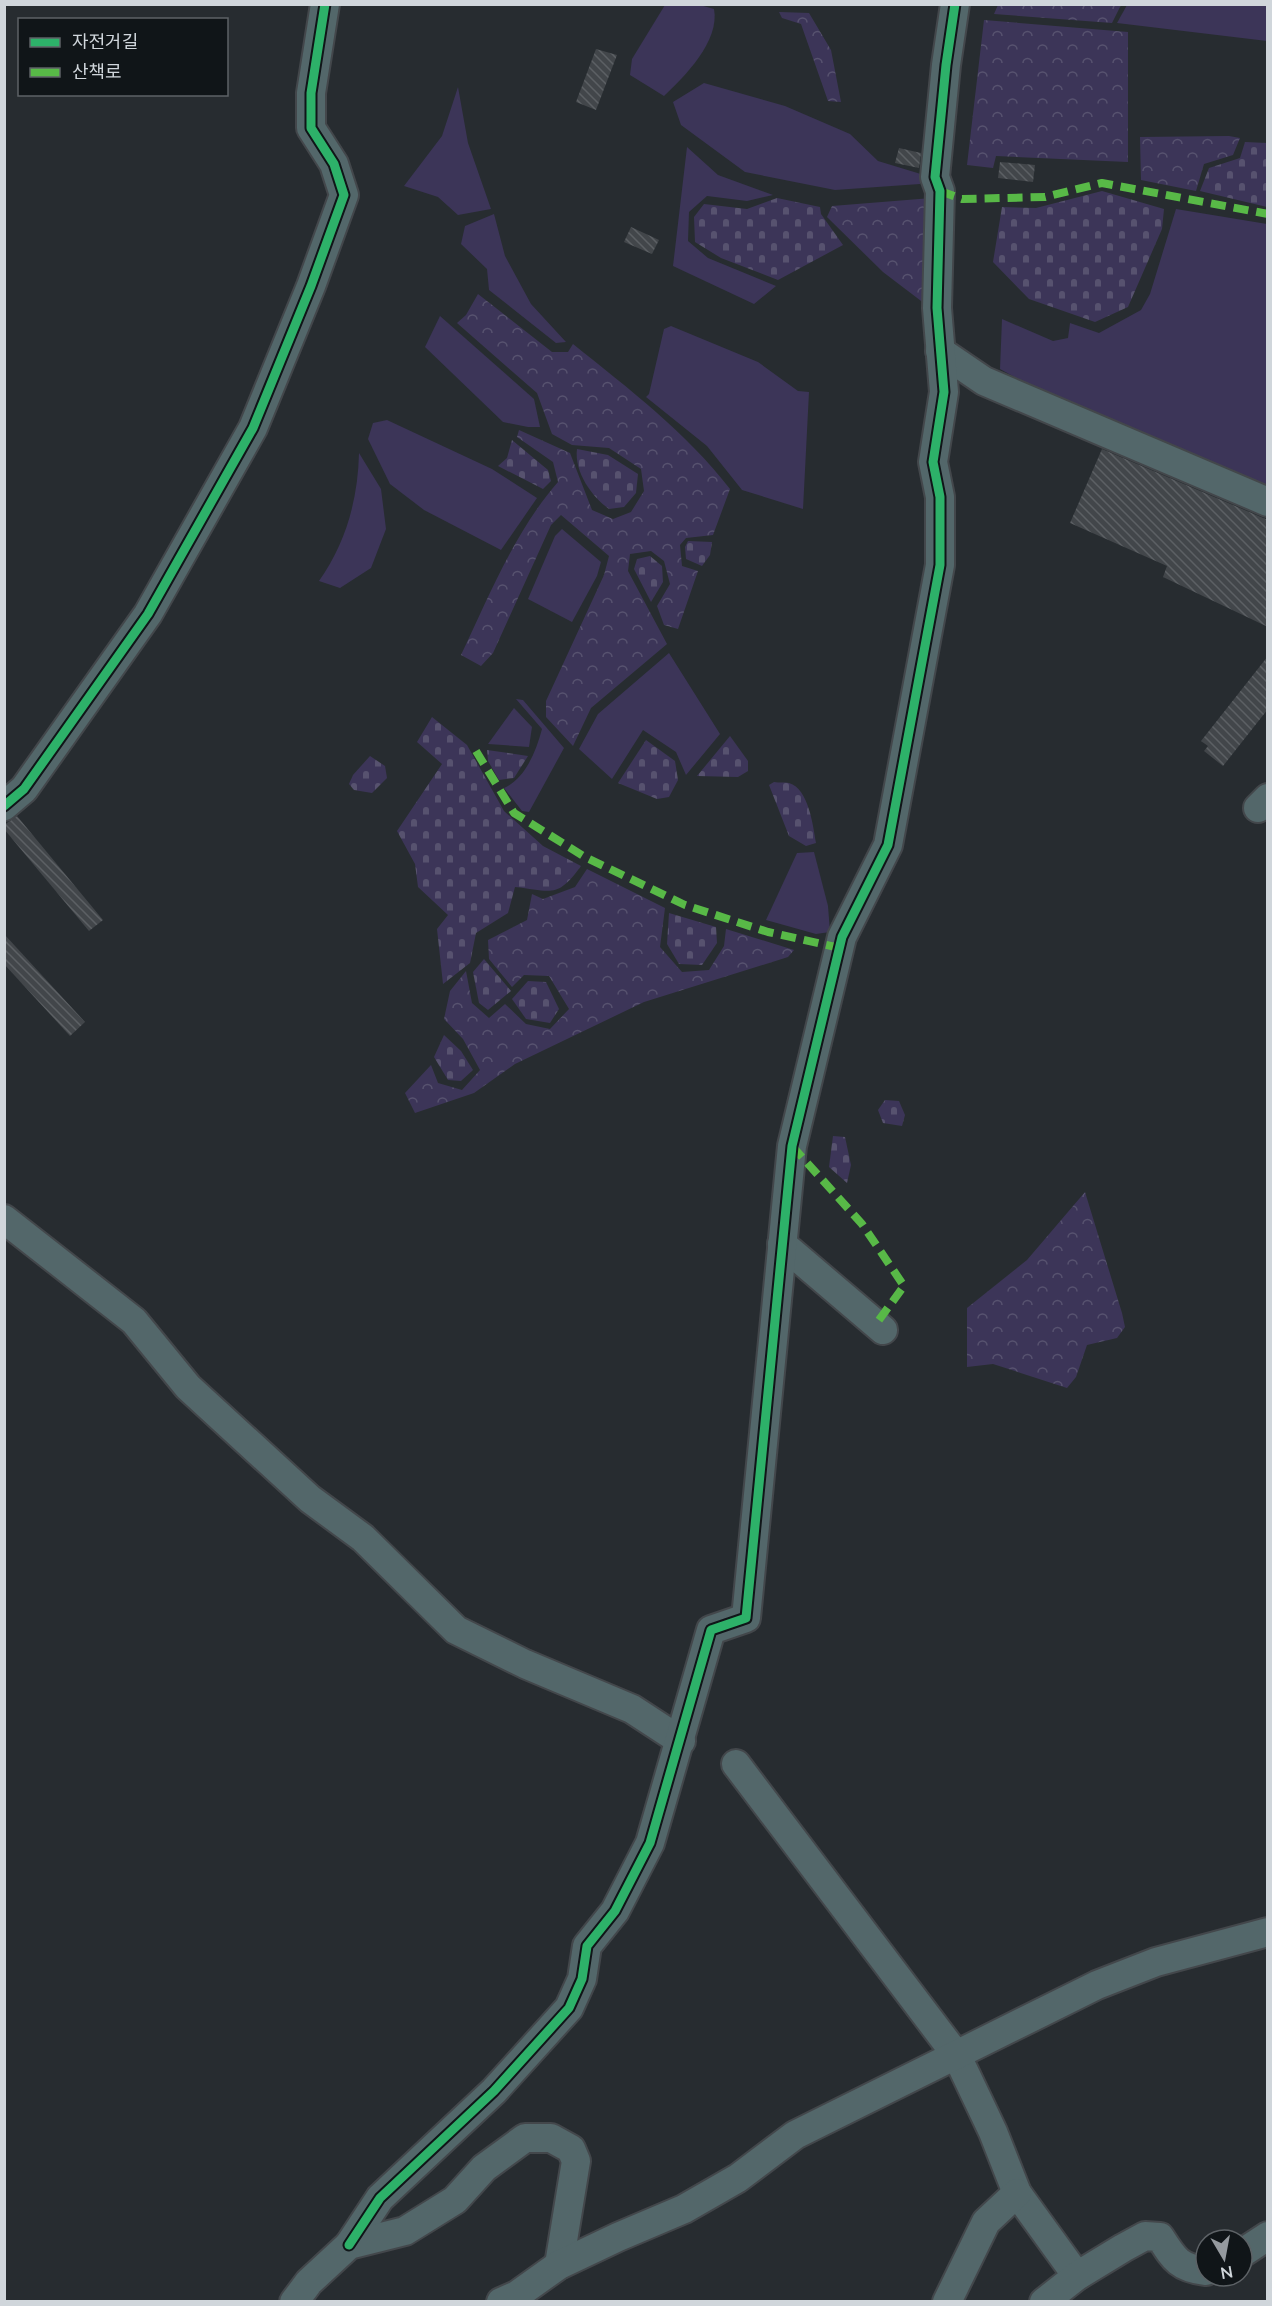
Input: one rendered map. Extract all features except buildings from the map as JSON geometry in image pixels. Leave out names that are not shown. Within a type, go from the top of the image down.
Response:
[{"type":"street","points":[[4,806],[24,789],[147,614],[253,428],[311,285],[344,195],[334,164],[311,128],[310,93],[325,4]]},
{"type":"street","points":[[294,2301],[309,2282],[349,2245],[380,2198],[494,2091],[568,2008],[582,1979],[587,1946],[615,1911],[650,1843],[711,1630],[746,1618],[792,1146],[842,937],[888,845],[940,565],[940,498],[933,462],[944,392],[937,308],[940,191],[935,177],[946,65],[955,4]]},
{"type":"street","points":[[940,351],[984,381],[1268,502]]},
{"type":"street","points":[[4,1220],[134,1321],[188,1387],[310,1499],[363,1538],[456,1630],[525,1664],[632,1709],[681,1741]]},
{"type":"street","points":[[782,1244],[883,1330]]},
{"type":"street","points":[[736,1764],[957,2056],[993,2132],[1017,2193],[1077,2276]]},
{"type":"street","points":[[511,2299],[559,2265],[618,2236],[684,2209],[738,2178],[795,2136],[1097,1985],[1156,1962],[1268,1932]]},
{"type":"street","points":[[349,2245],[405,2231],[455,2200],[484,2168],[525,2138],[551,2138],[571,2149],[576,2161],[559,2265]]},
{"type":"street","points":[[946,2301],[986,2222],[1017,2193]]},
{"type":"street","points":[[1044,2301],[1077,2276],[1144,2236],[1160,2237],[1173,2257],[1187,2269],[1194,2270]]},
{"type":"street","points":[[1254,2245],[1268,2236]]},
{"type":"green space","points":[[998,4],[1121,5],[1112,23],[994,14]]},
{"type":"green space","points":[[665,5],[700,5],[714,9],[714,21],[712,33],[699,57],[664,96],[630,75],[632,59]]},
{"type":"green space","points":[[1127,5],[1267,5],[1267,41],[1117,23]]},
{"type":"green space","points":[[779,12],[809,13],[831,50],[841,102],[828,101],[801,24],[782,18]]},
{"type":"green space","points":[[984,20],[1128,32],[1128,162],[996,156],[993,168],[967,165]]},
{"type":"green space","points":[[704,83],[785,106],[850,134],[878,161],[924,175],[920,184],[835,190],[745,172],[681,125],[673,102]]},
{"type":"green space","points":[[458,87],[468,143],[491,209],[458,215],[438,197],[404,186],[442,136]]},
{"type":"green space","points":[[1229,136],[1240,138],[1233,155],[1204,164],[1196,191],[1141,180],[1140,137]]},
{"type":"green space","points":[[1245,142],[1267,143],[1267,207],[1200,191],[1209,168],[1240,158]]},
{"type":"green space","points":[[687,147],[718,175],[773,195],[747,201],[707,196],[689,212],[688,241],[708,258],[776,286],[754,304],[673,266]]},
{"type":"green space","points":[[1102,191],[1164,209],[1162,229],[1128,307],[1095,322],[1029,299],[993,262],[1002,207],[1036,208]]},
{"type":"green space","points":[[777,198],[820,207],[821,214],[843,245],[778,280],[721,258],[695,242],[694,217],[704,204],[747,209]]},
{"type":"green space","points":[[932,198],[929,307],[883,272],[827,217],[832,206]]},
{"type":"green space","points":[[1176,209],[1267,224],[1267,488],[1051,397],[1000,369],[1002,319],[1053,341],[1068,338],[1070,323],[1099,333],[1141,310],[1150,294]]},
{"type":"green space","points":[[494,214],[505,256],[531,304],[566,342],[556,343],[489,290],[487,269],[461,244],[465,226]]},
{"type":"green space","points":[[478,294],[552,352],[568,352],[573,344],[676,430],[730,489],[713,535],[686,538],[680,545],[682,566],[698,571],[678,629],[664,625],[657,606],[670,584],[664,561],[651,551],[630,554],[628,571],[667,644],[591,708],[573,746],[546,717],[546,701],[604,575],[609,556],[561,515],[551,525],[493,653],[481,666],[461,655],[516,543],[558,482],[553,462],[517,437],[519,430],[570,453],[592,510],[613,519],[631,512],[644,491],[641,469],[609,448],[572,445],[552,434],[537,393],[457,323],[466,315]]},
{"type":"green space","points":[[440,316],[534,399],[540,427],[503,422],[425,347]]},
{"type":"green space","points":[[671,326],[758,362],[798,391],[809,392],[803,509],[742,490],[707,446],[646,397],[649,394],[664,329]]},
{"type":"green space","points":[[387,420],[492,469],[537,498],[501,550],[424,510],[390,484],[368,439],[373,423]]},
{"type":"green space","points":[[512,440],[548,470],[551,481],[543,489],[498,466],[507,458]]},
{"type":"green space","points":[[577,449],[608,455],[638,474],[636,493],[624,507],[609,509],[596,498],[581,475]]},
{"type":"green space","points":[[359,453],[381,489],[386,529],[371,568],[340,588],[319,581],[336,551],[349,520],[356,487]]},
{"type":"green space","points":[[562,529],[601,562],[597,576],[572,622],[528,599],[555,536]]},
{"type":"green space","points":[[688,541],[712,542],[710,555],[702,566],[686,559],[685,547]]},
{"type":"green space","points":[[650,556],[662,566],[663,582],[651,602],[634,569],[637,559]]},
{"type":"green space","points":[[669,653],[720,734],[686,775],[676,752],[643,730],[612,779],[579,749],[598,714]]},
{"type":"green space","points":[[516,699],[523,700],[564,748],[529,812],[522,811],[504,788],[524,771],[537,746],[542,729]]},
{"type":"green space","points":[[514,708],[532,727],[529,747],[488,744]]},
{"type":"green space","points":[[432,717],[467,745],[504,811],[543,846],[581,866],[566,884],[553,890],[515,887],[508,913],[476,933],[470,963],[443,984],[437,929],[448,915],[418,887],[415,864],[397,831],[442,764],[417,742]]},
{"type":"green space","points":[[730,736],[748,761],[748,771],[738,777],[697,776]]},
{"type":"green space","points":[[646,740],[675,761],[678,780],[669,797],[657,799],[618,783]]},
{"type":"green space","points":[[487,750],[528,756],[514,778],[499,780],[488,761]]},
{"type":"green space","points":[[370,756],[385,766],[387,778],[372,793],[354,790],[349,784],[353,775]]},
{"type":"green space","points":[[774,782],[789,783],[796,787],[806,800],[816,843],[806,846],[789,836],[769,785]]},
{"type":"green space","points":[[814,852],[828,906],[830,932],[816,934],[766,920],[797,853]]},
{"type":"green space","points":[[587,869],[665,908],[660,947],[682,972],[709,970],[724,946],[726,929],[794,950],[788,957],[644,1002],[515,1064],[474,1093],[415,1113],[405,1093],[431,1065],[438,1083],[462,1090],[480,1070],[463,1039],[444,1019],[450,991],[466,971],[472,1003],[489,1018],[505,1004],[526,1024],[550,1029],[569,1009],[549,976],[524,975],[512,987],[489,959],[488,940],[527,920],[532,894],[543,899],[575,887]]},
{"type":"green space","points":[[669,913],[716,927],[717,943],[702,965],[679,964],[667,944]]},
{"type":"green space","points":[[484,959],[511,991],[488,1010],[479,1003],[473,972]]},
{"type":"green space","points":[[528,981],[546,982],[559,1009],[550,1023],[526,1019],[512,999]]},
{"type":"green space","points":[[444,1035],[461,1051],[473,1070],[461,1081],[448,1080],[434,1057]]},
{"type":"green space","points":[[885,1100],[899,1101],[905,1115],[902,1126],[883,1123],[878,1110]]},
{"type":"green space","points":[[833,1136],[845,1137],[851,1165],[847,1183],[829,1167]]},
{"type":"green space","points":[[1085,1192],[1125,1327],[1117,1338],[1087,1345],[1076,1377],[1067,1388],[993,1364],[967,1367],[967,1308],[1027,1260]]},
{"type":"marked path","points":[[940,191],[962,199],[1045,197],[1102,183],[1268,214]]},
{"type":"marked path","points":[[476,751],[514,813],[585,857],[685,905],[768,932],[840,948]]},
{"type":"marked path","points":[[792,1146],[862,1224],[904,1286],[876,1324]]},
{"type":"cycle path","points":[[4,806],[24,789],[148,614],[253,428],[311,286],[344,195],[334,164],[311,128],[311,93],[325,4]]},
{"type":"cycle path","points":[[349,2245],[380,2198],[494,2091],[569,2008],[582,1979],[587,1946],[615,1911],[650,1843],[711,1630],[746,1618],[792,1146],[842,937],[888,845],[940,565],[940,497],[933,462],[944,392],[937,308],[940,191],[935,177],[946,65],[955,4]]}]
